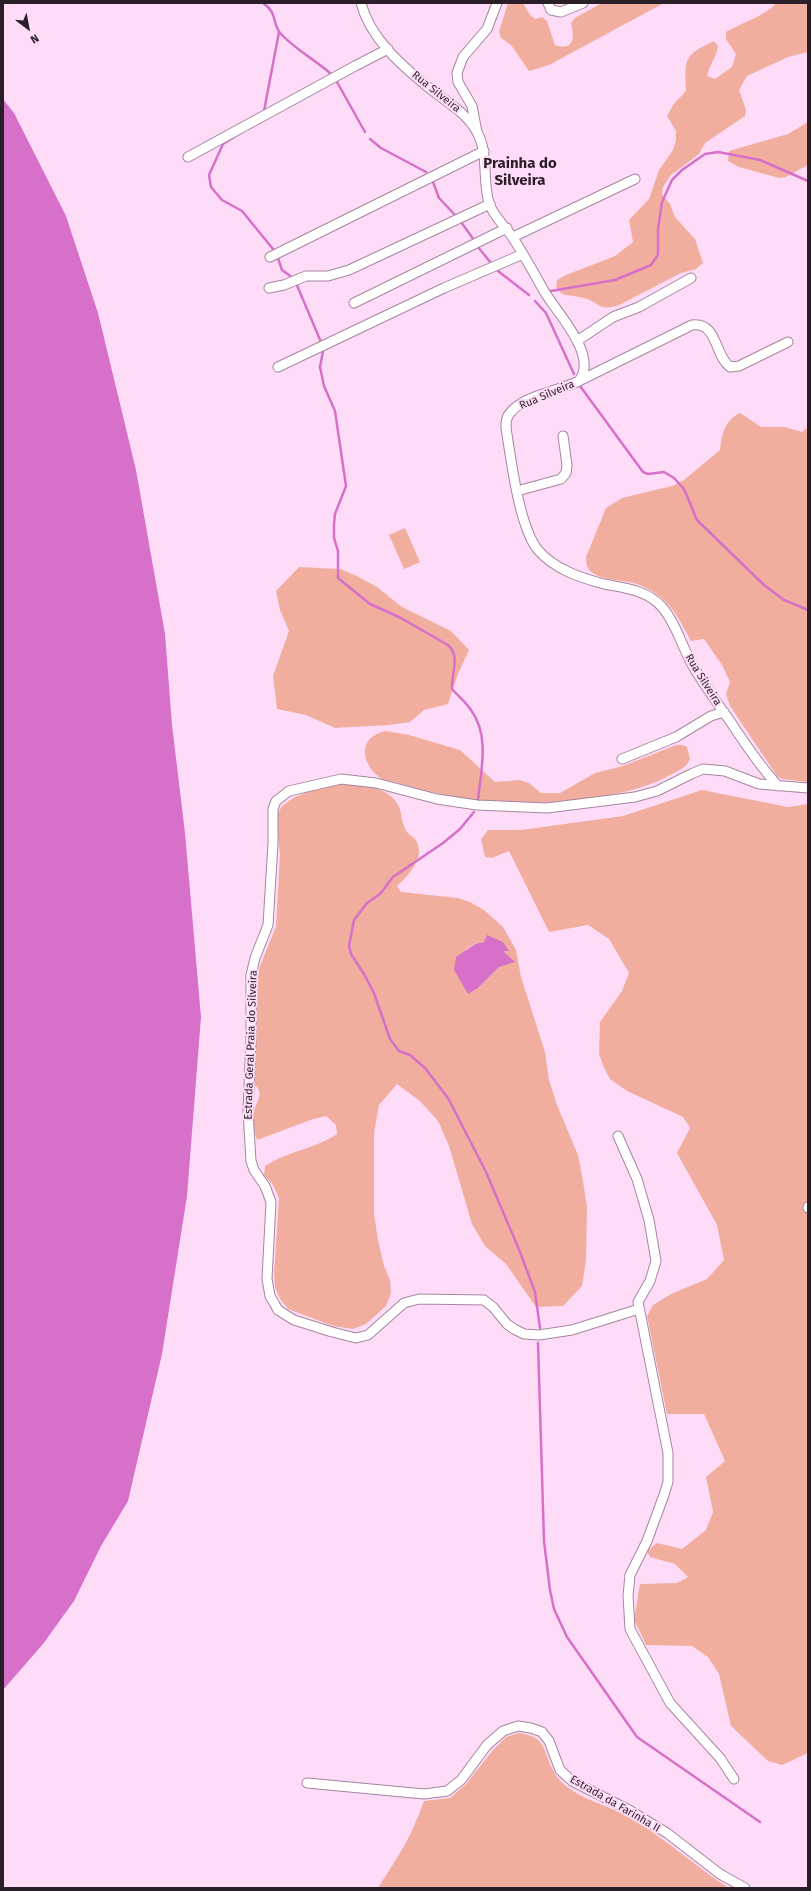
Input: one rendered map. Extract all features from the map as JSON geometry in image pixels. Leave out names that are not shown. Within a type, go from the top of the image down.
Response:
[{"type":"street","name":"Rua Silveira","points":[[361,3],[368,23],[388,50],[428,87],[462,114],[476,132],[484,151],[485,184],[490,204],[513,237],[546,294],[577,341],[585,363],[583,376],[579,381],[526,401],[515,408],[507,418],[506,428],[517,491],[527,529],[538,550],[547,558],[567,571],[597,582],[634,590],[645,594],[661,605],[672,623],[692,665],[759,765],[778,786]]},
{"type":"street","points":[[476,132],[472,106],[458,82],[457,73],[463,57],[491,23],[497,3]]},
{"type":"street","points":[[548,3],[551,10],[558,12],[583,3]]},
{"type":"street","points":[[188,156],[349,69],[388,50]]},
{"type":"street","points":[[270,257],[484,151]]},
{"type":"street","points":[[513,237],[635,179]]},
{"type":"street","points":[[269,288],[284,286],[306,276],[328,276],[349,270],[490,204]]},
{"type":"street","points":[[354,303],[507,228]]},
{"type":"street","points":[[278,367],[444,288],[523,254]]},
{"type":"street","points":[[577,341],[613,317],[639,307],[691,278]]},
{"type":"street","points":[[579,381],[692,325],[699,324],[706,327],[714,338],[724,362],[730,367],[739,366],[788,342]]},
{"type":"street","points":[[517,491],[561,479],[566,473],[567,465],[563,436]]},
{"type":"street","points":[[622,759],[676,737],[711,716],[724,712]]},
{"type":"street","name":"Estrada Geral Praia do Silveira","points":[[639,1309],[572,1330],[539,1335],[524,1334],[514,1329],[507,1324],[493,1307],[484,1300],[419,1299],[404,1303],[368,1336],[356,1338],[294,1320],[282,1313],[275,1304],[270,1296],[267,1279],[272,1208],[269,1193],[254,1170],[251,1161],[248,1111],[251,1039],[251,975],[255,958],[268,925],[272,869],[273,809],[276,801],[289,791],[341,779],[376,783],[437,799],[477,805],[547,808],[635,797],[657,791],[685,776],[703,770],[725,771],[759,784],[808,788]]},
{"type":"street","points":[[618,1136],[637,1179],[649,1220],[656,1261],[650,1281],[638,1302],[668,1453],[669,1472],[664,1495],[647,1541],[630,1576],[628,1596],[630,1629],[670,1704],[720,1758],[734,1779]]},
{"type":"street","name":"Estrada da Farinha II","points":[[307,1783],[424,1794],[447,1791],[461,1780],[487,1745],[503,1731],[518,1726],[531,1728],[542,1732],[549,1741],[560,1770],[572,1781],[629,1810],[667,1833],[720,1874],[745,1888]]},
{"type":"shaded area","points":[[508,3],[523,3],[530,15],[535,19],[542,17],[547,21],[555,45],[566,46],[572,42],[573,34],[571,23],[575,18],[602,3],[664,3],[549,65],[529,71],[511,45],[501,38],[499,32]]},
{"type":"shaded area","points":[[777,3],[808,3],[808,52],[788,57],[747,76],[739,90],[746,110],[745,116],[705,143],[699,154],[671,175],[663,187],[662,194],[670,204],[675,217],[695,239],[703,263],[696,269],[681,273],[619,305],[612,307],[604,307],[584,298],[562,294],[556,287],[557,280],[615,256],[633,242],[629,220],[649,199],[659,170],[673,150],[676,140],[676,131],[667,116],[673,105],[686,91],[686,65],[688,59],[696,50],[714,41],[718,46],[707,76],[715,79],[732,67],[736,54],[726,39],[726,32],[759,16]]},
{"type":"shaded area","points":[[3,99],[14,113],[66,216],[98,313],[136,470],[165,634],[172,725],[185,833],[201,1017],[187,1196],[162,1354],[128,1501],[101,1546],[74,1601],[43,1644],[3,1690]]},
{"type":"shaded area","points":[[808,122],[808,165],[786,177],[779,178],[739,167],[728,161],[729,151],[788,134]]},
{"type":"shaded area","points":[[740,413],[761,427],[785,427],[802,432],[808,427],[808,782],[782,779],[777,776],[730,706],[726,694],[730,682],[722,665],[704,639],[691,641],[674,611],[654,592],[637,584],[603,578],[590,571],[587,565],[586,557],[606,508],[622,498],[672,486],[684,480],[720,450],[723,433],[727,424]]},
{"type":"shaded area","points":[[405,528],[420,562],[404,569],[389,535]]},
{"type":"shaded area","points":[[299,567],[340,569],[357,576],[377,587],[402,607],[451,631],[469,650],[458,674],[448,704],[424,710],[410,722],[389,725],[335,728],[306,715],[277,709],[273,676],[289,631],[280,610],[276,591]]},
{"type":"shaded area","points":[[386,731],[409,735],[460,750],[495,782],[520,780],[529,783],[541,793],[560,793],[595,773],[623,766],[676,745],[687,747],[690,759],[685,766],[678,771],[652,783],[629,791],[603,796],[576,800],[521,803],[474,800],[428,791],[382,779],[370,766],[366,759],[365,752],[366,745],[370,739],[376,734]]},
{"type":"shaded area","points":[[346,783],[375,788],[388,794],[398,805],[406,830],[415,839],[419,852],[415,865],[397,886],[401,892],[458,898],[470,902],[484,910],[503,927],[516,950],[521,977],[545,1052],[549,1080],[557,1105],[578,1155],[587,1207],[586,1260],[582,1286],[563,1306],[536,1307],[506,1264],[485,1246],[472,1224],[449,1146],[438,1121],[420,1101],[397,1084],[379,1105],[374,1133],[374,1214],[384,1266],[390,1280],[391,1293],[386,1306],[366,1324],[353,1329],[333,1326],[288,1309],[280,1299],[275,1287],[274,1274],[279,1198],[273,1185],[264,1175],[265,1166],[283,1157],[329,1139],[337,1134],[336,1125],[326,1116],[313,1119],[257,1140],[253,1119],[260,1094],[257,1087],[253,1084],[257,974],[276,926],[280,855],[276,817],[282,806],[295,797],[316,789]],"holes":[[[484,942],[508,951],[502,950],[499,967],[478,988],[465,950],[474,944]]]},
{"type":"shaded area","points":[[702,790],[788,807],[808,804],[808,1751],[806,1754],[782,1765],[768,1761],[731,1726],[719,1674],[708,1657],[692,1646],[646,1645],[634,1619],[640,1584],[677,1583],[688,1577],[675,1564],[650,1557],[647,1551],[657,1543],[682,1549],[706,1530],[713,1512],[706,1477],[725,1461],[704,1414],[667,1414],[647,1316],[653,1305],[671,1294],[707,1279],[724,1260],[717,1225],[677,1153],[690,1128],[683,1117],[627,1091],[610,1079],[604,1068],[599,1054],[600,1022],[622,991],[629,973],[609,939],[588,925],[549,932],[509,851],[492,858],[485,857],[481,839],[488,830],[521,830],[623,816]]},
{"type":"shaded area","points":[[487,935],[503,942],[509,951],[503,951],[515,962],[499,967],[478,988],[468,994],[454,970],[456,957],[475,944],[484,942]]},
{"type":"shaded area","points":[[519,1733],[535,1738],[540,1742],[555,1774],[566,1786],[587,1799],[619,1812],[640,1824],[729,1888],[378,1888],[407,1841],[424,1801],[450,1798],[466,1784],[493,1750],[506,1737]]},
{"type":"waterway","points":[[263,3],[271,11],[276,26],[281,34],[330,73]]},
{"type":"waterway","points":[[264,111],[279,32]]},
{"type":"waterway","points":[[337,82],[365,132]]},
{"type":"waterway","points":[[242,132],[223,144],[209,175],[211,187],[222,200],[242,211],[273,249]]},
{"type":"waterway","points":[[370,139],[381,148],[426,172]]},
{"type":"waterway","points":[[551,291],[615,280],[651,265],[658,255],[658,229],[662,202],[672,180],[682,170],[705,154],[718,152],[760,160],[808,181]]},
{"type":"waterway","points":[[433,182],[439,198],[456,216]]},
{"type":"waterway","points":[[461,222],[474,240]]},
{"type":"waterway","points":[[478,247],[491,263]]},
{"type":"waterway","points":[[278,258],[282,270],[293,278]]},
{"type":"waterway","points":[[498,271],[529,295]]},
{"type":"waterway","points":[[296,283],[321,342]]},
{"type":"waterway","points":[[535,301],[546,313],[574,374]]},
{"type":"waterway","points":[[323,351],[320,367],[324,386],[335,411],[346,486],[335,514],[334,524],[334,538],[338,551],[338,578],[370,604],[399,617],[448,645],[452,650],[455,660],[452,689],[467,704],[477,720],[481,731],[483,754],[478,800]]},
{"type":"waterway","points":[[580,386],[643,472],[648,474],[664,472],[674,478],[684,489],[697,520],[764,585],[784,600],[808,610]]},
{"type":"waterway","points":[[474,812],[460,829],[443,843],[393,877],[380,894],[367,903],[354,920],[349,946],[351,954],[374,993],[390,1039],[399,1051],[410,1055],[425,1068],[448,1098],[486,1172],[520,1252],[535,1292],[540,1328]]},
{"type":"waterway","points":[[538,1343],[544,1541],[554,1609],[567,1637],[637,1737],[760,1822]]},
{"type":"district","name":"Prainha do Silveira","points":[[520,172]]}]
